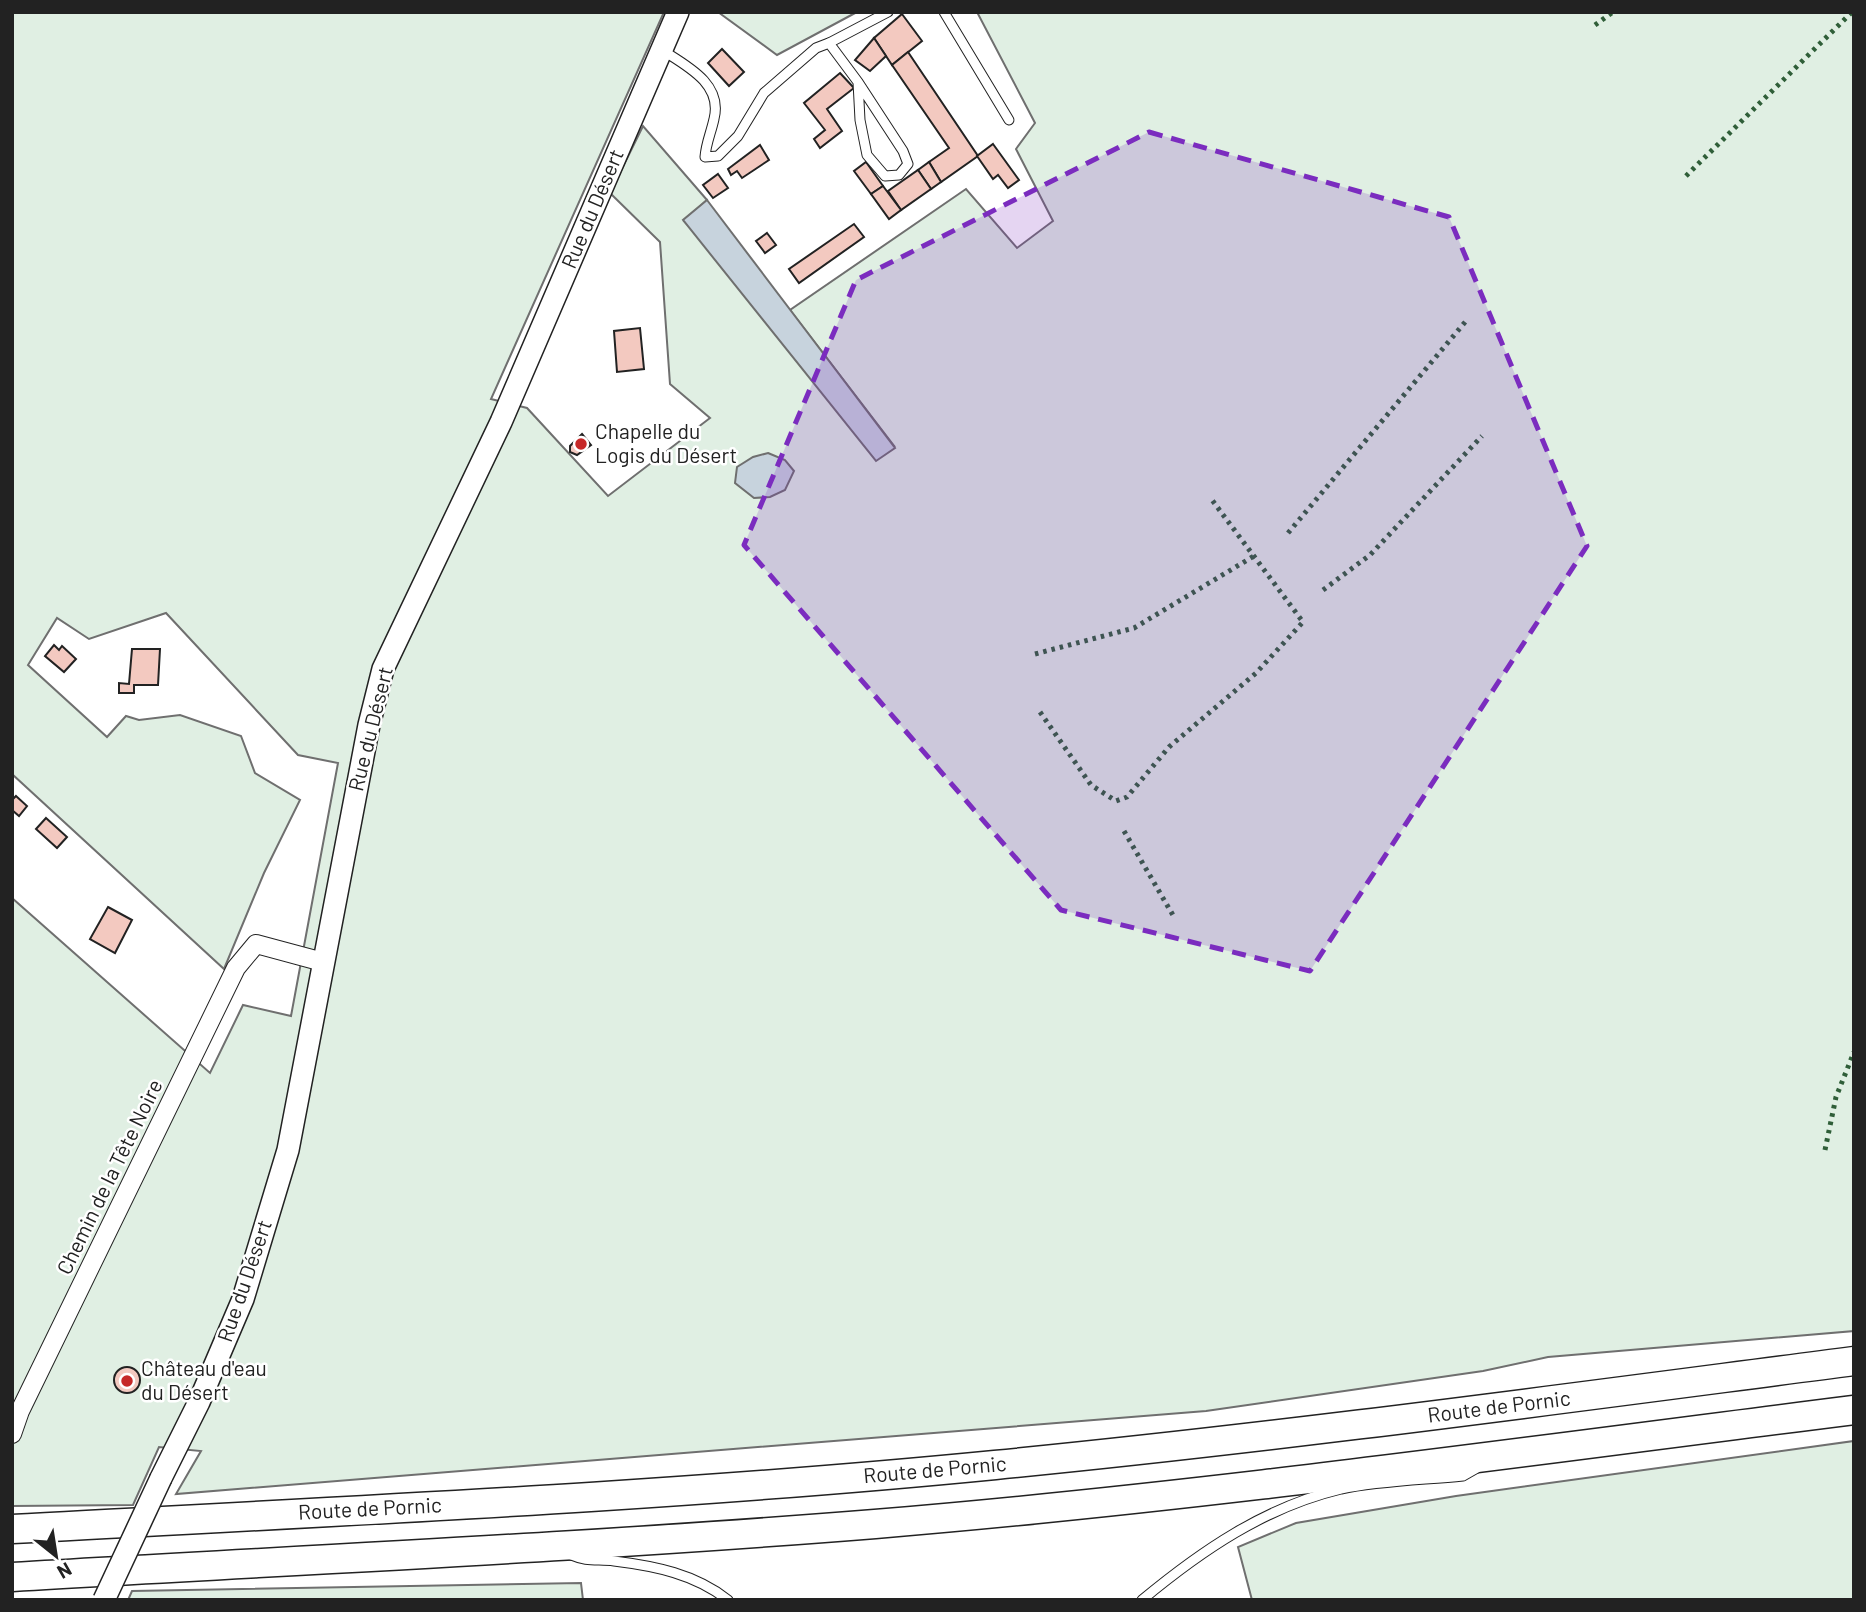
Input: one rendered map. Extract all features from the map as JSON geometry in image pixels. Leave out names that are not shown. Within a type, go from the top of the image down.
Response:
[{"type":"highway","name":"Route de Pornic","points":[[12,1529],[582,1497],[993,1465],[1328,1428],[1854,1361]]},
{"type":"highway","points":[[12,1577],[724,1536],[1020,1511],[1854,1410]]},
{"type":"street","name":"Rue du Désert","points":[[104,1600],[199,1402],[243,1299],[288,1150],[369,725],[383,669],[501,422],[678,12]]},
{"type":"street","name":"Chemin de la Tête Noire","points":[[12,1434],[20,1411],[236,968],[256,944],[323,962]]},
{"type":"lane","points":[[662,50],[693,70],[705,81],[715,97],[715,117],[705,157],[718,156],[738,136],[764,93],[816,48],[888,12]]},
{"type":"lane","points":[[944,12],[1009,120]]},
{"type":"lane","points":[[829,43],[858,82],[903,151],[908,163],[899,175],[885,176],[867,155],[860,120],[858,82]]},
{"type":"lane","points":[[1142,1600],[1194,1557],[1234,1531],[1290,1507],[1341,1489],[1463,1476],[1499,1455]]},
{"type":"lane","points":[[550,1546],[588,1562],[610,1560],[678,1572],[728,1600]]},
{"type":"highlighted area","points":[[1149,132],[1449,217],[1587,546],[1310,971],[1061,910],[744,545],[856,280]]},
{"type":"green space","points":[[12,12],[664,12],[491,399],[527,408],[608,496],[710,418],[670,384],[660,242],[610,193],[643,126],[707,200],[684,221],[895,447],[790,310],[966,189],[1017,248],[1053,221],[1016,149],[1035,123],[977,12],[1854,12],[1854,1331],[1548,1357],[1483,1371],[1206,1411],[176,1494],[201,1451],[159,1447],[133,1505],[12,1506],[12,898],[210,1073],[243,1005],[291,1016],[338,763],[298,755],[166,613],[89,639],[57,618],[28,665],[107,737],[126,716],[139,720],[180,715],[241,736],[255,773],[300,800],[264,873],[224,969],[12,774]]},
{"type":"green space","points":[[718,12],[857,12],[777,55]]},
{"type":"green space","points":[[1854,1441],[1854,1600],[1252,1600],[1238,1547],[1296,1523],[1456,1496]]},
{"type":"green space","points":[[581,1583],[583,1600],[128,1600],[132,1591]]},
{"type":"shaded area","points":[[707,200],[895,448],[876,461],[683,220]]},
{"type":"shaded area","points":[[768,453],[785,460],[794,471],[785,490],[770,497],[754,498],[735,483],[737,467],[753,457]]},
{"type":"building","points":[[902,14],[922,41],[892,65],[874,38]]},
{"type":"building","points":[[874,38],[886,56],[870,71],[855,60]]},
{"type":"building","points":[[722,49],[744,72],[729,86],[708,63]]},
{"type":"building","points":[[908,52],[978,156],[941,182],[929,162],[949,148],[892,65]]},
{"type":"building","points":[[840,73],[854,88],[827,109],[842,131],[820,148],[814,139],[825,130],[804,103]]},
{"type":"building","points":[[993,144],[1019,180],[1008,188],[998,175],[993,179],[977,156]]},
{"type":"building","points":[[760,145],[769,160],[742,178],[737,171],[731,175],[728,169]]},
{"type":"building","points":[[866,162],[883,186],[871,194],[854,171]]},
{"type":"building","points":[[929,162],[941,182],[931,189],[918,170]]},
{"type":"building","points":[[918,170],[931,189],[901,210],[888,191]]},
{"type":"building","points":[[718,174],[728,188],[713,198],[703,185]]},
{"type":"building","points":[[883,186],[901,210],[889,219],[871,194]]},
{"type":"building","points":[[854,224],[864,237],[799,283],[789,269]]},
{"type":"building","points":[[767,233],[776,245],[765,253],[756,241]]},
{"type":"building","points":[[640,328],[644,369],[617,372],[614,331]]},
{"type":"building","name":"Chapelle du Logis du Désert","points":[[582,434],[591,445],[577,455],[570,452],[570,446]]},
{"type":"building","points":[[54,645],[59,650],[62,646],[76,659],[64,672],[45,656]]},
{"type":"building","points":[[132,649],[160,649],[158,685],[134,685],[134,693],[119,693],[119,683],[129,684]]},
{"type":"building","points":[[16,796],[27,806],[19,816],[12,810],[12,800]]},
{"type":"building","points":[[46,818],[67,837],[57,848],[36,829]]},
{"type":"building","points":[[108,907],[132,920],[115,953],[90,939]]},
{"type":"building","name":"Château d'eau du Désert","points":[[127,1367],[136,1371],[140,1380],[136,1389],[127,1393],[118,1389],[114,1380],[118,1371]]},
{"type":"hedge","points":[[1595,25],[1613,12]]},
{"type":"hedge","points":[[1686,176],[1852,12]]},
{"type":"hedge","points":[[1288,533],[1466,321]]},
{"type":"hedge","points":[[1323,590],[1370,555],[1482,436]]},
{"type":"hedge","points":[[1040,712],[1091,785],[1116,801],[1127,797],[1169,747],[1256,673],[1303,622],[1212,500]]},
{"type":"hedge","points":[[1035,654],[1134,628],[1254,556]]},
{"type":"hedge","points":[[1124,831],[1174,917]]},
{"type":"hedge","points":[[1825,1150],[1836,1097],[1854,1052]]},
{"type":"place","name":"Chapelle du Logis du Désert","points":[[581,444]]},
{"type":"place","name":"Château d'eau du Désert","points":[[127,1381]]}]
